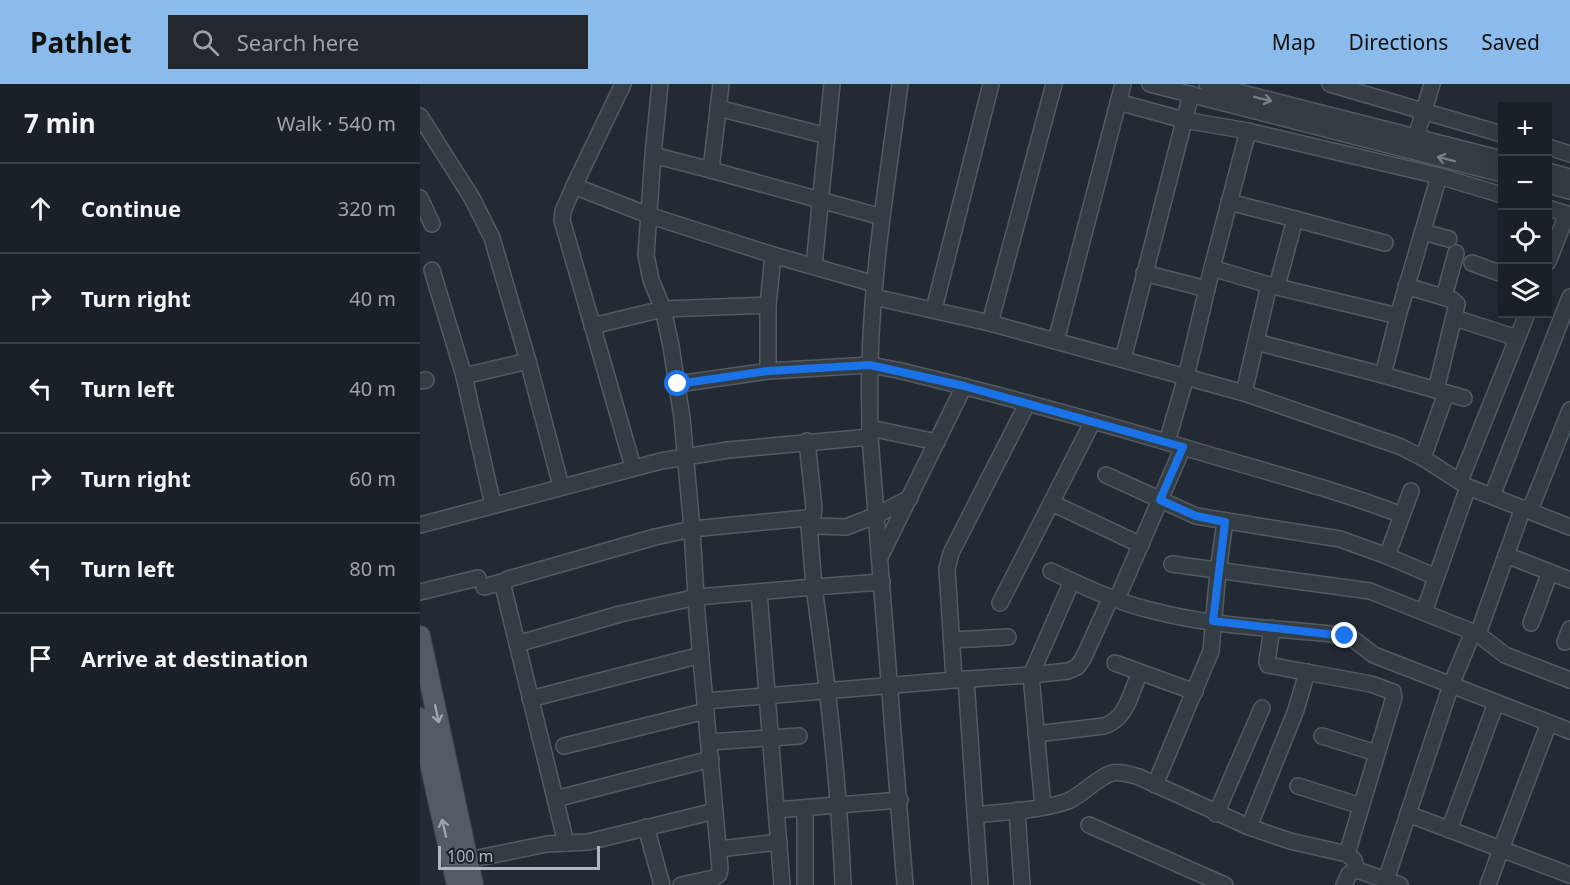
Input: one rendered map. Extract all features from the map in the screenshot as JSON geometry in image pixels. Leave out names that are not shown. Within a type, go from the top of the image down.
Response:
[{"type":"main road","points":[[420,636],[473,885]]},
{"type":"main road","points":[[420,718],[425,763],[457,885]]},
{"type":"street","points":[[623,84],[574,186],[563,211],[562,220],[633,468]]},
{"type":"street","points":[[660,84],[652,155],[647,265],[663,309],[678,384],[720,874],[714,878],[681,885]]},
{"type":"street","points":[[711,170],[721,84]]},
{"type":"street","points":[[814,266],[832,84]]},
{"type":"street","points":[[900,84],[874,291],[870,365],[870,432],[905,885]]},
{"type":"street","points":[[934,309],[991,84]]},
{"type":"street","points":[[990,323],[1054,84]]},
{"type":"street","points":[[1056,341],[1123,84]]},
{"type":"street","points":[[1150,84],[1198,90],[1350,128],[1498,172]]},
{"type":"street","points":[[1330,84],[1366,89],[1424,111],[1498,133]]},
{"type":"street","points":[[1416,137],[1432,84]]},
{"type":"street","points":[[1198,90],[1244,108],[1350,128],[1416,137],[1498,158]]},
{"type":"street","points":[[1123,359],[1184,120],[1198,90]]},
{"type":"street","points":[[1118,102],[1184,120],[1243,130],[1439,176],[1498,194]]},
{"type":"street","points":[[718,108],[827,136]]},
{"type":"street","points":[[1167,442],[1186,376],[1229,202],[1243,130],[1244,108]]},
{"type":"street","points":[[420,116],[486,224],[528,361],[561,486]]},
{"type":"street","points":[[1552,148],[1570,154]]},
{"type":"street","points":[[652,155],[882,217]]},
{"type":"street","points":[[1383,375],[1406,286],[1439,176]]},
{"type":"street","points":[[1555,178],[1570,191]]},
{"type":"street","points":[[574,186],[648,215],[814,266],[874,291],[1244,393],[1399,446],[1424,458],[1464,484],[1569,524]]},
{"type":"street","points":[[420,198],[432,224]]},
{"type":"street","points":[[1229,202],[1385,243]]},
{"type":"street","points":[[1552,209],[1568,214],[1552,252]]},
{"type":"street","points":[[1244,393],[1256,342],[1295,219]]},
{"type":"street","points":[[1423,232],[1449,239]]},
{"type":"street","points":[[1444,297],[1456,253]]},
{"type":"street","points":[[768,371],[768,304],[773,255]]},
{"type":"street","points":[[1473,263],[1498,272]]},
{"type":"street","points":[[1212,268],[1398,316]]},
{"type":"street","points":[[432,270],[464,376],[493,505]]},
{"type":"street","points":[[1144,273],[1207,289]]},
{"type":"street","points":[[1406,286],[1453,300],[1457,304],[1441,392],[1424,458]]},
{"type":"street","points":[[1492,496],[1570,297]]},
{"type":"street","points":[[592,326],[663,309],[768,304]]},
{"type":"street","points":[[1455,318],[1517,338]]},
{"type":"street","points":[[1424,612],[1464,484],[1525,318]]},
{"type":"street","points":[[1256,342],[1464,398]]},
{"type":"street","points":[[464,376],[528,361]]},
{"type":"street","points":[[678,384],[768,371],[870,365],[964,386],[1093,421],[1346,494],[1402,515]]},
{"type":"street","points":[[880,557],[964,386]]},
{"type":"street","points":[[980,885],[976,815],[960,680],[952,640],[947,569],[951,553],[1027,404]]},
{"type":"street","points":[[1344,885],[1349,874],[1357,870],[1393,882],[1408,814],[1451,685],[1476,633],[1506,555],[1570,410]]},
{"type":"street","points":[[1000,603],[1093,421]]},
{"type":"street","points":[[420,525],[633,468],[728,450],[870,432],[937,442]]},
{"type":"street","points":[[420,592],[505,581],[655,537],[692,529],[813,516],[807,441]]},
{"type":"street","points":[[564,746],[706,706],[767,696],[1030,675],[1077,667],[1141,545],[1183,447]]},
{"type":"street","points":[[1106,475],[1196,516],[1340,539],[1436,577]]},
{"type":"street","points":[[1387,556],[1411,491]]},
{"type":"street","points":[[843,885],[840,804],[829,690],[814,587],[813,526],[846,527],[877,515],[910,498]]},
{"type":"street","points":[[1052,503],[1141,545]]},
{"type":"street","points":[[1155,785],[1211,651],[1225,522]]},
{"type":"street","points":[[1506,555],[1570,580]]},
{"type":"street","points":[[1172,564],[1370,591],[1476,633],[1505,655],[1570,680]]},
{"type":"street","points":[[1051,571],[1114,598],[1156,612],[1213,621],[1331,634],[1353,639],[1374,655],[1570,731]]},
{"type":"street","points":[[1531,623],[1550,572]]},
{"type":"street","points":[[505,581],[503,591],[566,843]]},
{"type":"street","points":[[1043,807],[1030,675],[1072,581]]},
{"type":"street","points":[[517,644],[620,614],[697,597],[882,582]]},
{"type":"street","points":[[759,592],[782,885]]},
{"type":"street","points":[[1272,628],[1266,662],[1268,665],[1371,684],[1393,692],[1394,697],[1347,854]]},
{"type":"street","points":[[952,640],[1008,636]]},
{"type":"street","points":[[530,699],[701,656]]},
{"type":"street","points":[[1115,663],[1195,692]]},
{"type":"street","points":[[1036,734],[1114,723],[1123,712],[1140,672]]},
{"type":"street","points":[[1249,827],[1296,710],[1307,672]]},
{"type":"street","points":[[1449,830],[1496,703]]},
{"type":"street","points":[[1216,814],[1262,708]]},
{"type":"street","points":[[1488,885],[1549,723]]},
{"type":"street","points":[[709,742],[799,736]]},
{"type":"street","points":[[1322,736],[1376,753]]},
{"type":"street","points":[[555,800],[711,759]]},
{"type":"street","points":[[976,815],[1043,807],[1067,801],[1081,795],[1112,773],[1124,773],[1249,827],[1290,841],[1347,854],[1354,860],[1357,870]]},
{"type":"street","points":[[1298,786],[1361,806]]},
{"type":"street","points":[[776,810],[900,800]]},
{"type":"street","points":[[805,808],[805,885]]},
{"type":"street","points":[[1017,810],[1022,885]]},
{"type":"street","points":[[468,860],[547,843],[588,842],[715,811]]},
{"type":"street","points":[[1408,814],[1570,875]]},
{"type":"street","points":[[1089,825],[1225,885]]},
{"type":"street","points":[[646,827],[662,885]]},
{"type":"street","points":[[719,849],[779,842]]},
{"type":"route","points":[[678,384],[768,371],[870,365],[964,386],[1183,447],[1160,500],[1196,516],[1225,522],[1213,621],[1345,636]]}]
